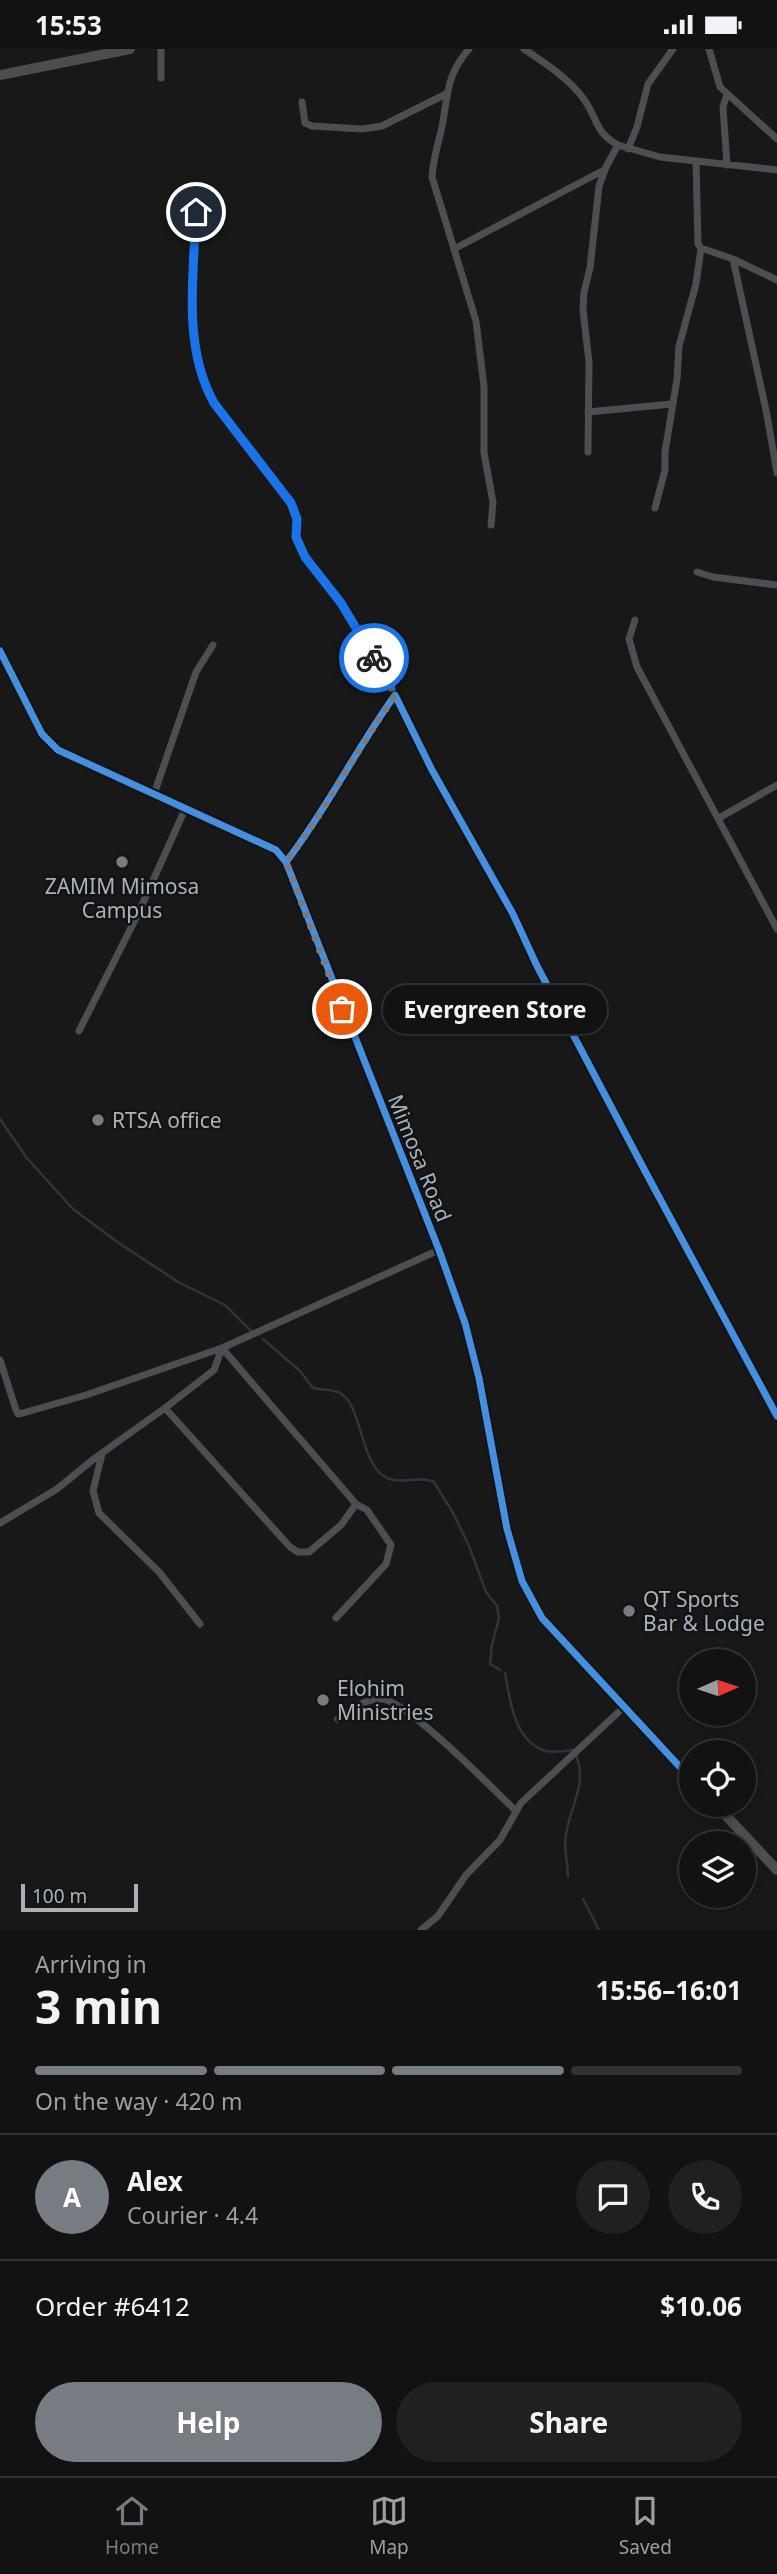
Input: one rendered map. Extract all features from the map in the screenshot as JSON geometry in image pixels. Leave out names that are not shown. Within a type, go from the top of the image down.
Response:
[{"type":"street","points":[[0,75],[114,50],[130,49]]},
{"type":"street","points":[[161,49],[161,78]]},
{"type":"street","points":[[469,49],[453,71],[446,94],[442,126],[433,156],[432,177],[475,317],[485,406],[484,453],[493,502],[491,525]]},
{"type":"street","points":[[524,49],[569,83],[583,98],[598,129],[618,145],[660,157],[777,170]]},
{"type":"street","points":[[628,149],[637,127],[648,83],[673,49]]},
{"type":"street","points":[[709,49],[720,87],[777,139]]},
{"type":"street","points":[[302,102],[305,123],[362,129],[392,123],[446,94]]},
{"type":"street","points":[[727,94],[723,107],[727,165]]},
{"type":"street","points":[[587,452],[589,362],[583,300],[590,268],[599,186],[604,170],[618,145]]},
{"type":"street","points":[[696,161],[695,210],[698,244],[701,248],[733,259],[777,281]]},
{"type":"street","points":[[454,249],[604,170]]},
{"type":"street","points":[[196,212],[193,325],[204,385],[214,403],[291,503],[297,519],[296,537],[305,557],[341,603],[396,695],[426,759],[513,914],[537,966],[777,1416]]},
{"type":"street","points":[[655,508],[665,470],[665,450],[679,346],[696,284],[701,248]]},
{"type":"street","points":[[733,259],[777,473]]},
{"type":"street","points":[[588,412],[672,404]]},
{"type":"street","points":[[697,572],[713,577],[777,585]]},
{"type":"street","points":[[635,620],[629,639],[637,667],[777,929]]},
{"type":"street","points":[[154,794],[196,672],[213,645]]},
{"type":"street","points":[[0,651],[42,734],[58,750],[276,850],[286,862],[369,731],[396,695]]},
{"type":"street","points":[[719,818],[777,785]]},
{"type":"street","points":[[79,1031],[138,914],[186,807]]},
{"type":"street","name":"Mimosa Road","points":[[286,862],[439,1250],[473,1349],[507,1529],[522,1581],[542,1618],[679,1766]]},
{"type":"street","points":[[0,1360],[18,1414],[86,1395],[222,1347],[439,1250]]},
{"type":"street","points":[[0,1523],[57,1489],[214,1370],[222,1347]]},
{"type":"street","points":[[222,1347],[356,1504],[367,1510],[391,1545],[386,1564],[336,1618]]},
{"type":"street","points":[[165,1408],[290,1547],[298,1552],[309,1552],[341,1525],[356,1504]]},
{"type":"street","points":[[102,1454],[93,1491],[99,1513],[159,1572],[200,1624]]},
{"type":"street","points":[[338,1719],[368,1701],[392,1701],[424,1725],[516,1811]]},
{"type":"street","points":[[421,1930],[438,1916],[466,1875],[500,1840],[516,1811],[542,1782],[624,1707]]},
{"type":"street","points":[[727,1817],[777,1870]]},
{"type":"waterway","points":[[0,1119],[26,1157],[73,1209],[178,1282],[225,1305],[251,1331]]},
{"type":"waterway","points":[[263,1339],[300,1371],[313,1388],[337,1392],[347,1399],[369,1455],[381,1474],[400,1481],[421,1479],[434,1482],[469,1546],[486,1592],[497,1606],[499,1618],[490,1664],[500,1670]]},
{"type":"waterway","points":[[505,1673],[515,1719],[527,1739],[546,1751],[574,1750]]},
{"type":"waterway","points":[[568,1877],[566,1831],[580,1778],[576,1755]]},
{"type":"waterway","points":[[583,1899],[599,1930]]},
{"type":"cycle path","points":[[0,651],[42,734],[58,750],[276,850],[286,862],[439,1250],[465,1323],[479,1378],[507,1529],[522,1581],[542,1618],[679,1766]]},
{"type":"cycle path","points":[[286,862],[395,695],[432,770],[513,914],[537,966],[777,1416]]},
{"type":"way so far","points":[[342,1009],[286,862],[369,731],[396,695],[374,658]]},
{"type":"place","name":"ZAMIM Mimosa Campus","points":[[122,862]]},
{"type":"place","name":"Evergreen Store","points":[[342,1009]]},
{"type":"place","name":"RTSA office","points":[[98,1120]]},
{"type":"place","name":"QT Sports Bar & Lodge","points":[[629,1611]]},
{"type":"place","name":"Elohim Ministries","points":[[323,1700]]},
{"type":"route","points":[[196,212],[193,325],[204,385],[214,403],[240,433],[291,503],[297,519],[296,537],[305,557],[341,603],[374,658]]}]
